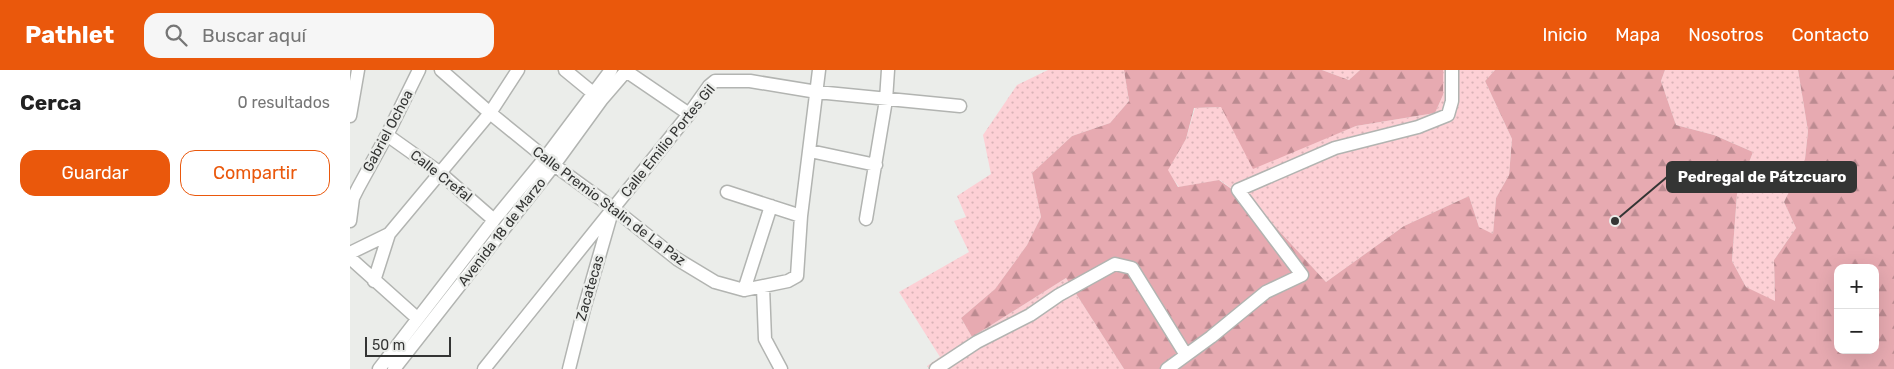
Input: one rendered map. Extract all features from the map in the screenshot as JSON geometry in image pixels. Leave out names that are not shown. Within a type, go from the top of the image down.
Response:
[{"type":"street","points":[[350,116],[358,70]]},
{"type":"street","name":"Gabriel Ochoa","points":[[350,221],[353,198],[419,70]]},
{"type":"street","name":"Calle Premio Stalin de La Paz","points":[[440,70],[550,161],[677,259],[715,282],[744,290],[788,281],[797,276],[801,216]]},
{"type":"street","points":[[374,281],[389,234],[490,113],[518,70]]},
{"type":"street","points":[[566,70],[594,93]]},
{"type":"street","name":"Avenida 18 de Marzo","points":[[379,369],[494,220],[550,161],[611,70]]},
{"type":"street","points":[[627,70],[689,114]]},
{"type":"street","name":"Avenida 18 de Marzo","points":[[394,369],[550,161],[627,70]]},
{"type":"street","points":[[727,192],[801,216],[817,92],[818,70]]},
{"type":"street","points":[[866,219],[886,100],[888,70]]},
{"type":"street","points":[[1167,369],[1266,292],[1302,275],[1238,190],[1335,148],[1418,127],[1448,115],[1452,101],[1452,70]]},
{"type":"street","name":"Calle Emilio Portes Gil","points":[[491,367],[613,208],[689,114],[709,86],[715,81],[750,76],[817,92],[960,106]]},
{"type":"street","name":"Calle Crefal","points":[[387,135],[439,172],[494,220]]},
{"type":"street","points":[[810,152],[876,165]]},
{"type":"street","points":[[744,290],[770,206]]},
{"type":"street","name":"Zacatecas","points":[[568,369],[613,208]]},
{"type":"street","points":[[350,253],[389,234]]},
{"type":"street","points":[[350,258],[417,318]]},
{"type":"street","points":[[936,369],[977,342],[1030,315],[1059,295],[1115,264],[1132,268],[1186,355]]},
{"type":"street","points":[[763,287],[765,338],[781,369]]},
{"type":"shaded area","points":[[1048,70],[1124,70],[1129,101],[1110,123],[1072,136],[1032,173],[1041,217],[1027,245],[995,289],[961,318],[972,337],[1066,278],[1124,369],[930,369],[927,366],[940,357],[899,292],[969,252],[954,221],[966,217],[957,196],[991,174],[983,135],[1017,85]]},
{"type":"shaded area","points":[[1322,70],[1360,70],[1349,80]]},
{"type":"shaded area","points":[[1443,70],[1495,70],[1485,81],[1512,139],[1509,175],[1496,198],[1493,235],[1479,227],[1469,196],[1404,226],[1326,282],[1258,208],[1220,180],[1179,187],[1167,170],[1186,139],[1195,108],[1221,107],[1316,142],[1356,126],[1435,113],[1443,95]]},
{"type":"shaded area","points":[[1665,70],[1798,70],[1808,131],[1805,159],[1784,202],[1796,228],[1774,260],[1775,302],[1746,287],[1732,261],[1737,194],[1753,152],[1714,135],[1676,125],[1661,81]]},
{"type":"green space","points":[[1124,70],[1322,70],[1349,80],[1360,70],[1443,70],[1443,95],[1435,113],[1356,126],[1253,169],[1221,107],[1194,108],[1186,139],[1168,170],[1178,187],[1219,180],[1258,208],[1326,282],[1404,226],[1469,196],[1479,227],[1493,234],[1496,198],[1509,175],[1512,139],[1485,81],[1495,70],[1665,70],[1661,81],[1676,125],[1714,135],[1753,152],[1737,194],[1732,261],[1746,287],[1775,301],[1774,260],[1796,228],[1784,202],[1805,159],[1808,131],[1798,70],[1894,70],[1894,369],[1124,369],[1066,278],[972,337],[961,318],[995,289],[1027,245],[1041,217],[1032,173],[1072,136],[1110,123],[1129,101]]},
{"type":"place","name":"Pedregal de Pátzcuaro","points":[[1615,221]]}]
